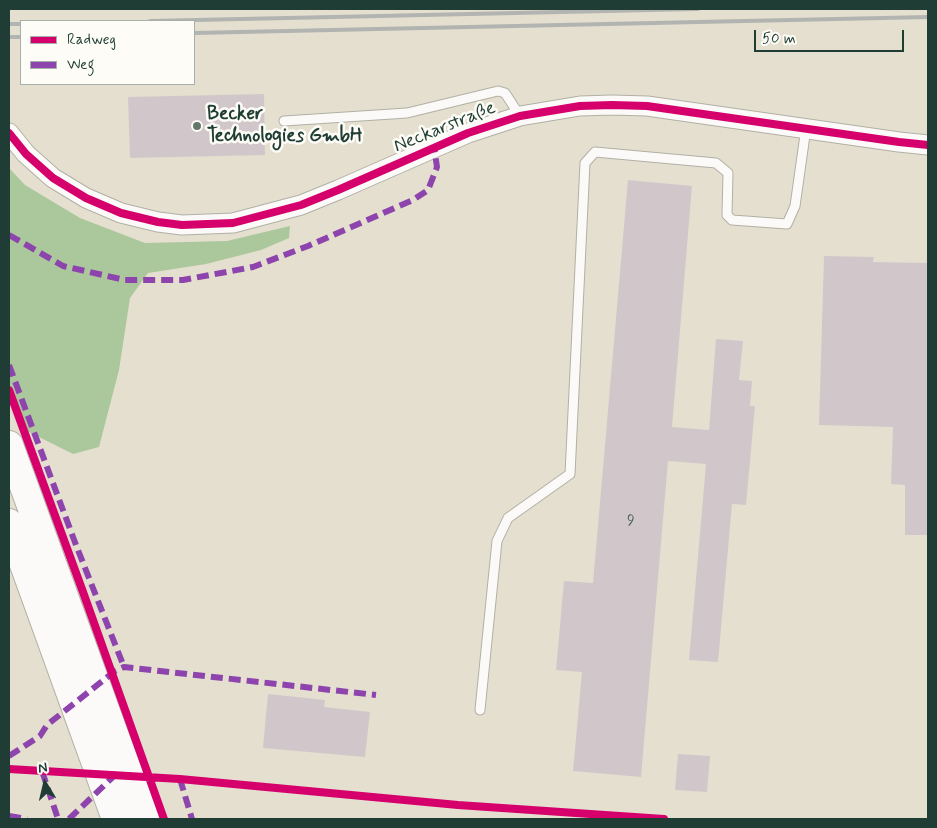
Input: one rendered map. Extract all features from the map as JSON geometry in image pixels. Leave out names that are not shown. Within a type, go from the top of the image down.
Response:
[{"type":"highway","points":[[9,444],[145,819]]},
{"type":"highway","points":[[9,524],[116,819]]},
{"type":"street","name":"Neckarstraße","points":[[9,133],[26,154],[53,178],[86,198],[121,213],[158,222],[182,225],[233,222],[301,205],[468,133],[520,116],[580,106],[647,106],[928,145]]},
{"type":"lane","points":[[284,121],[407,113],[498,91],[505,93],[520,116]]},
{"type":"lane","points":[[480,710],[497,541],[508,518],[570,474],[585,163],[595,152],[716,163],[728,173],[727,215],[732,220],[787,224],[795,206],[806,128]]},
{"type":"green space","points":[[9,168],[25,185],[80,218],[145,243],[227,241],[290,226],[289,238],[261,250],[206,264],[148,273],[130,298],[119,370],[99,447],[73,454],[27,431],[9,382]]},
{"type":"building","name":"Becker Technologies GmbH","points":[[264,94],[265,155],[130,158],[128,97]]},
{"type":"building","points":[[628,180],[692,186],[672,427],[709,430],[716,339],[743,341],[739,380],[752,381],[750,406],[755,406],[746,505],[732,504],[718,662],[689,660],[706,464],[668,461],[641,777],[573,771],[582,672],[556,670],[564,581],[593,583]]},
{"type":"building","points":[[824,256],[874,257],[873,262],[928,263],[928,535],[905,535],[905,485],[891,484],[893,427],[819,425]]},
{"type":"building","points":[[268,694],[325,700],[324,707],[370,712],[365,757],[263,748]]},
{"type":"building","points":[[678,754],[710,756],[707,792],[675,790]]},
{"type":"railway","points":[[195,20],[698,9]]},
{"type":"railway","points":[[195,33],[928,17]]},
{"type":"railway","points":[[9,24],[20,24]]},
{"type":"railway","points":[[9,37],[20,37]]},
{"type":"marked path","points":[[9,235],[63,266],[125,280],[183,280],[253,267],[308,246],[413,200],[428,190],[437,167],[434,147]]},
{"type":"marked path","points":[[9,365],[124,667]]},
{"type":"marked path","points":[[9,756],[40,736],[47,725],[115,671],[124,667],[376,695]]},
{"type":"marked path","points":[[42,771],[58,819]]},
{"type":"marked path","points":[[69,819],[115,775]]},
{"type":"marked path","points":[[180,779],[192,819]]},
{"type":"marked path","points":[[9,816],[27,819]]},
{"type":"cycle path","points":[[9,133],[26,154],[53,178],[86,198],[121,213],[158,222],[182,225],[233,223],[301,205],[468,133],[520,116],[580,106],[647,106],[928,145]]},
{"type":"cycle path","points":[[9,390],[164,819]]},
{"type":"cycle path","points":[[9,769],[180,779],[458,805],[664,819]]},
{"type":"place","name":"Becker Technologies GmbH","points":[[197,126]]}]
